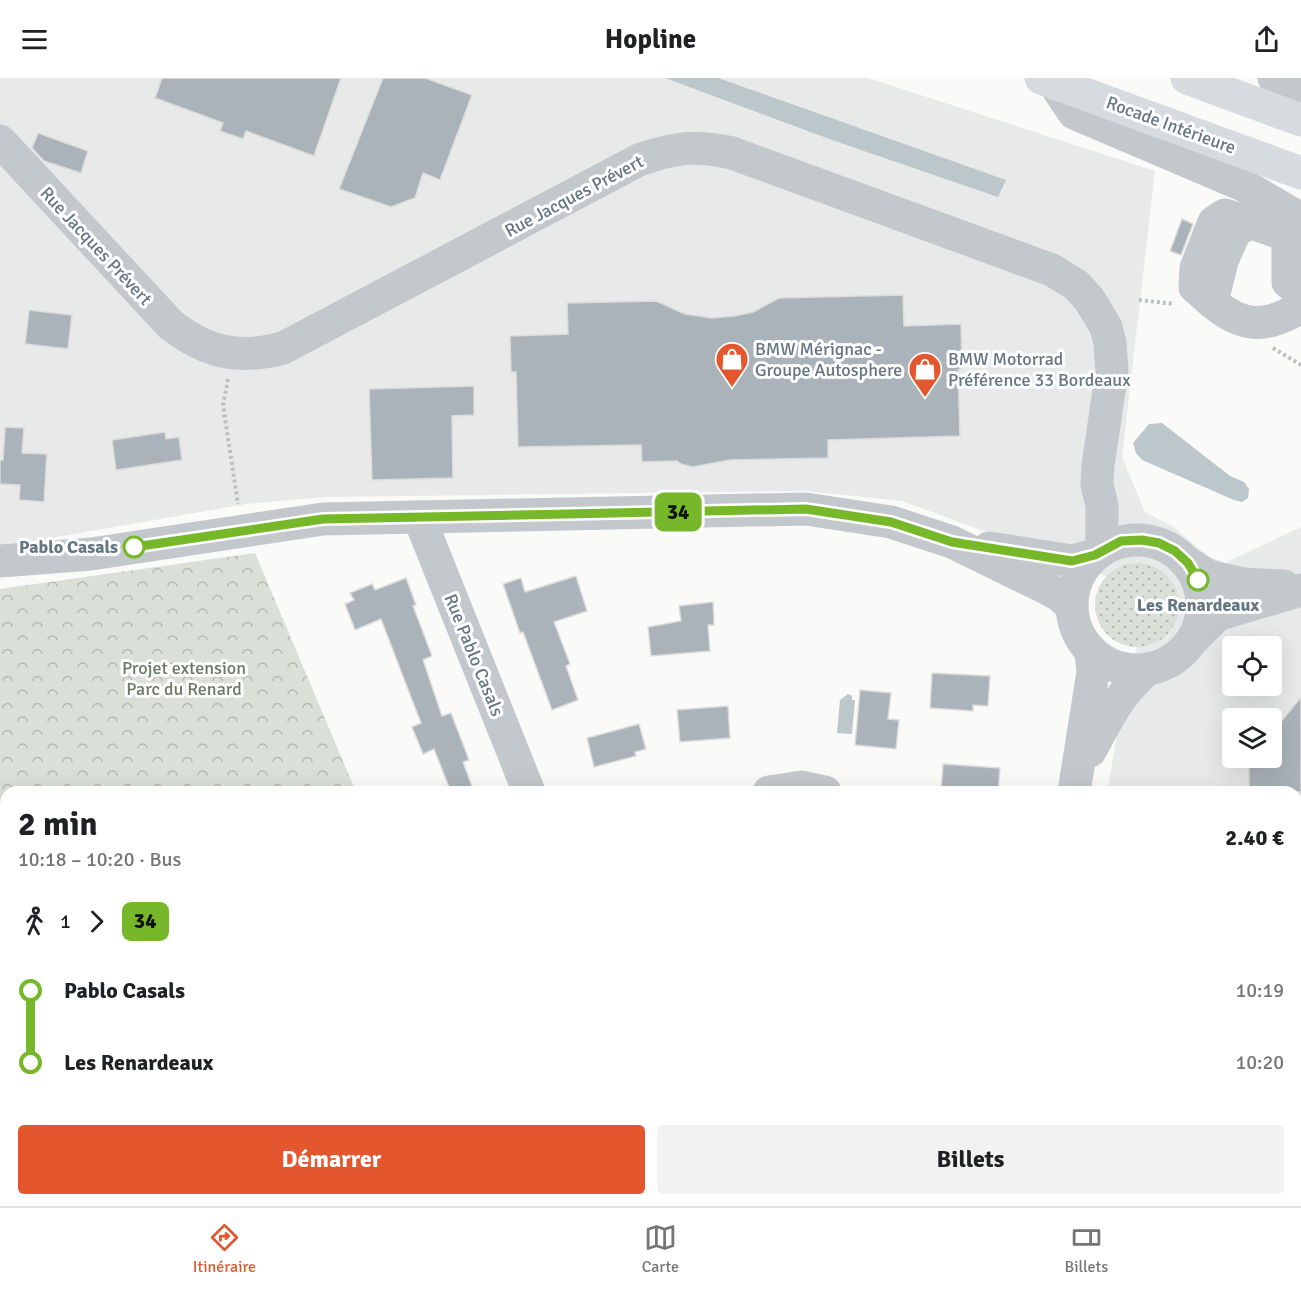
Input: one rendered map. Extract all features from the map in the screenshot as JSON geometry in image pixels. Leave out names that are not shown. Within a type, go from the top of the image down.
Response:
[{"type":"highway","points":[[1187,78],[1301,120]]},
{"type":"highway","name":"Rocade Intérieure","points":[[1047,81],[1301,173]]},
{"type":"street","points":[[1274,78],[1301,86]]},
{"type":"street","points":[[1047,81],[1074,113],[1243,186],[1301,219]]},
{"type":"street","name":"Rue Jacques Prévert","points":[[0,141],[171,325],[187,338],[232,354],[266,352],[283,348],[639,160],[680,148],[706,147],[755,160],[1052,270],[1076,285],[1089,299],[1106,327],[1110,343],[1112,371],[1097,475],[1101,506],[1098,552]]},
{"type":"street","points":[[1301,293],[1287,282],[1287,235],[1206,208],[1196,213],[1175,268],[1179,279],[1204,295],[1223,312],[1247,323],[1263,323],[1281,319],[1301,307]]},
{"type":"street","points":[[1204,295],[1222,261],[1238,219]]},
{"type":"street","points":[[1101,506],[1142,540]]},
{"type":"street","points":[[0,561],[91,554],[323,519],[806,509],[891,522],[952,542],[1059,595],[1072,607]]},
{"type":"street","name":"Rue Pablo Casals","points":[[419,517],[527,786]]},
{"type":"street","points":[[952,542],[1072,561],[1121,541],[1142,540],[1159,543],[1175,551],[1208,576],[1244,584],[1301,588]]},
{"type":"street","points":[[1098,552],[1082,569],[1074,587],[1072,607],[1076,628],[1091,652],[1111,665],[1128,670],[1146,670],[1165,665],[1181,653],[1217,615],[1301,588]]},
{"type":"street","points":[[0,576],[26,572],[91,554]]},
{"type":"street","points":[[1188,563],[1198,580],[1202,600],[1201,619],[1194,638]]},
{"type":"street","points":[[1076,783],[1093,672],[1091,652]]},
{"type":"street","points":[[1076,783],[1115,703],[1146,670]]},
{"type":"path","points":[[232,354],[223,405],[242,530]]},
{"type":"shaded area","points":[[0,78],[868,78],[1155,171],[1122,457],[1145,512],[1175,528],[1208,556],[1225,563],[1301,527],[1301,786],[1108,786],[1120,718],[1141,629],[1125,583],[902,501],[805,491],[324,497],[246,504],[0,547]]},
{"type":"shaded area","points":[[665,78],[718,78],[1006,180],[998,197],[832,140]]},
{"type":"shaded area","points":[[1162,423],[1230,476],[1244,482],[1249,489],[1248,498],[1242,502],[1234,500],[1142,460],[1136,453],[1133,443],[1149,424]]},
{"type":"shaded area","points":[[848,694],[852,696],[852,700],[855,700],[852,734],[837,733],[840,700]]},
{"type":"green space","name":"Projet extension Parc du Renard","points":[[255,553],[353,786],[0,786],[0,589]]},
{"type":"green space","points":[[1137,563],[1160,570],[1172,582],[1179,605],[1172,628],[1160,640],[1137,647],[1114,640],[1102,628],[1095,605],[1102,582],[1114,570]]},
{"type":"building","points":[[162,78],[341,78],[314,156],[246,131],[243,139],[220,131],[223,123],[155,98]]},
{"type":"building","points":[[383,78],[425,78],[472,95],[440,180],[423,173],[415,198],[391,207],[339,189]]},
{"type":"building","points":[[38,133],[88,151],[81,173],[44,161],[32,148]]},
{"type":"building","points":[[1182,219],[1193,224],[1181,255],[1170,251]]},
{"type":"building","points":[[903,295],[904,326],[961,324],[962,368],[958,370],[960,436],[828,440],[828,458],[730,460],[693,467],[677,461],[642,462],[641,445],[518,447],[516,372],[511,372],[510,336],[568,334],[567,303],[656,301],[685,314],[712,318],[753,312],[779,298]]},
{"type":"building","points":[[29,310],[72,315],[68,349],[25,344]]},
{"type":"building","points":[[474,386],[474,415],[452,416],[453,478],[372,480],[369,389]]},
{"type":"building","points":[[5,427],[24,428],[22,453],[47,454],[44,502],[19,500],[20,485],[0,484],[0,460],[3,460]]},
{"type":"building","points":[[165,432],[166,439],[179,437],[182,460],[116,470],[112,440]]},
{"type":"building","points":[[576,576],[587,611],[554,622],[570,664],[566,666],[578,700],[552,710],[523,632],[520,633],[503,584],[521,578],[525,592]]},
{"type":"building","points":[[406,578],[416,605],[413,606],[432,656],[423,660],[442,716],[451,713],[469,760],[463,762],[472,786],[449,786],[434,749],[423,754],[412,727],[421,723],[381,619],[355,630],[345,604],[354,600],[350,593],[372,584],[375,590]]},
{"type":"building","points":[[713,602],[714,625],[708,625],[710,651],[651,656],[648,627],[681,621],[679,606]]},
{"type":"building","points":[[932,673],[990,676],[988,706],[973,705],[973,711],[930,708]]},
{"type":"building","points":[[860,690],[891,693],[888,719],[899,720],[896,749],[855,745]]},
{"type":"building","points":[[1301,697],[1301,786],[1249,786],[1249,768],[1282,768],[1282,721]]},
{"type":"building","points":[[728,706],[730,738],[680,742],[677,710]]},
{"type":"building","points":[[639,724],[646,749],[635,752],[636,756],[594,767],[587,738]]},
{"type":"building","points":[[943,764],[1000,768],[998,786],[941,786]]},
{"type":"bus line","name":"34","points":[[134,547],[323,519],[806,509],[891,522],[952,542],[1072,561],[1095,555],[1121,541],[1142,540],[1159,543],[1175,551],[1188,563],[1198,580]]},
{"type":"place","name":"BMW Mérignac - Groupe Autosphere","points":[[732,388]]},
{"type":"place","name":"BMW Motorrad Préférence 33 Bordeaux","points":[[925,398]]},
{"type":"place","name":"Pablo Casals","points":[[134,547]]},
{"type":"place","name":"Les Renardeaux","points":[[1198,580]]}]
